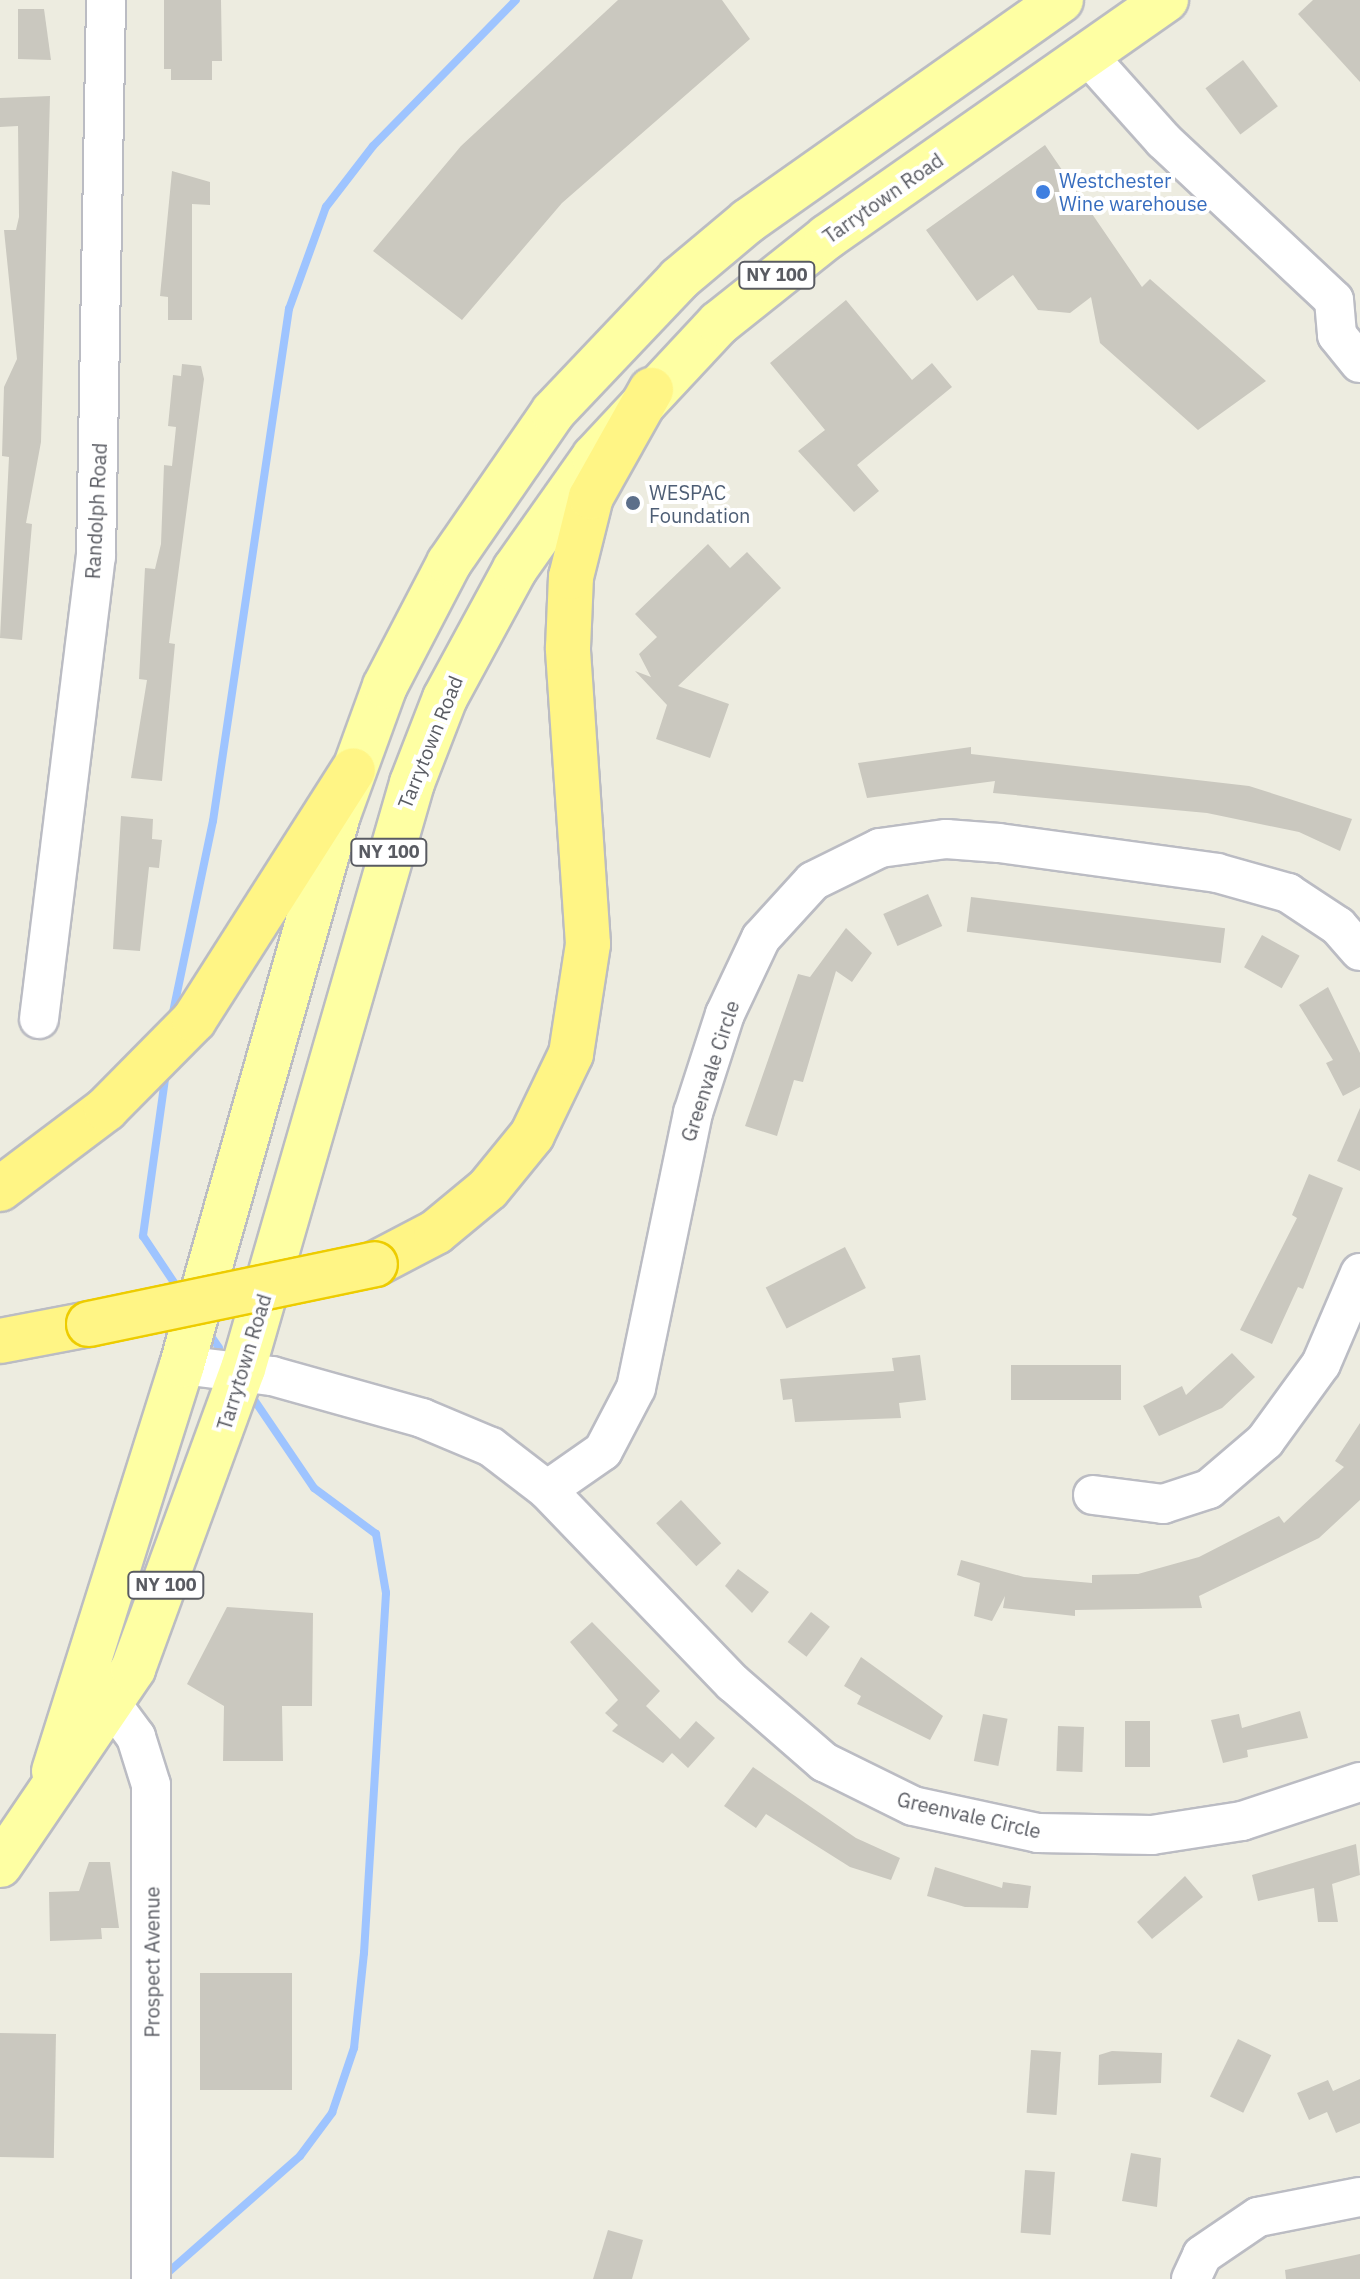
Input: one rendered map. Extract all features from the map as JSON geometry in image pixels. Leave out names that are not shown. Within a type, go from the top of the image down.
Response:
[{"type":"highway","points":[[0,1341],[375,1264],[436,1232],[488,1189],[538,1125],[571,1054],[588,955],[568,648],[571,577],[591,497],[651,390]]},
{"type":"highway","points":[[0,1189],[148,1071],[235,964],[353,770]]},
{"type":"highway","points":[[0,1161],[62,1135],[148,1071]]},
{"type":"main road","name":"Tarrytown Road","points":[[0,1865],[52,1782],[113,1705],[188,1529],[243,1369],[392,842],[445,698],[540,530],[651,390],[791,264],[1166,0]]},
{"type":"main road","name":"Tarrytown Road","points":[[52,1782],[82,1666],[182,1365],[353,770],[405,643],[457,550],[524,449],[592,366],[748,221],[1057,3]]},
{"type":"main road","points":[[1057,3],[1088,56]]},
{"type":"street","name":"Randolph Road","points":[[39,1019],[96,557],[106,0]]},
{"type":"street","points":[[1088,56],[1163,140],[1334,300],[1337,335],[1360,363]]},
{"type":"street","name":"Greenvale Circle","points":[[547,1490],[603,1451],[636,1388],[693,1113],[725,1014],[761,938],[813,881],[880,848],[946,839],[999,843],[1217,873],[1288,893],[1338,926],[1360,951]]},
{"type":"street","points":[[1093,1495],[1163,1504],[1209,1489],[1265,1441],[1321,1364],[1360,1273]]},
{"type":"street","name":"Greenvale Circle","points":[[182,1365],[243,1369],[466,1434],[547,1490],[733,1683],[802,1743],[856,1783],[913,1806],[1038,1833],[1152,1835],[1242,1821],[1360,1782]]},
{"type":"street","name":"Prospect Avenue","points":[[82,1666],[136,1737],[151,1785],[151,2279]]},
{"type":"street","points":[[1191,2279],[1202,2255],[1258,2217],[1360,2197]]},
{"type":"building","points":[[164,0],[221,0],[222,61],[212,61],[212,80],[171,80],[171,69],[164,69]]},
{"type":"building","points":[[618,0],[722,0],[750,39],[562,203],[462,320],[373,251],[461,146]]},
{"type":"building","points":[[1313,0],[1360,0],[1360,82],[1298,14]]},
{"type":"building","points":[[18,9],[44,9],[51,60],[18,59]]},
{"type":"building","points":[[1243,60],[1278,106],[1240,135],[1205,88]]},
{"type":"building","points":[[50,96],[41,442],[26,523],[32,524],[22,640],[0,638],[9,457],[2,456],[4,387],[17,359],[4,230],[16,230],[19,217],[18,126],[0,127],[0,98]]},
{"type":"building","points":[[1045,145],[1142,287],[1150,279],[1266,381],[1198,430],[1100,343],[1091,297],[1070,313],[1038,310],[1013,275],[977,301],[926,230]]},
{"type":"building","points":[[172,171],[210,182],[210,205],[192,204],[192,320],[168,320],[168,297],[160,296]]},
{"type":"building","points":[[846,300],[912,380],[932,363],[952,387],[857,465],[879,491],[854,512],[798,451],[825,430],[770,363]]},
{"type":"building","points":[[182,364],[201,366],[204,379],[169,643],[175,644],[162,781],[131,778],[147,680],[139,679],[145,568],[155,569],[161,544],[164,465],[172,466],[176,427],[168,426],[173,375],[181,376]]},
{"type":"building","points":[[708,544],[730,568],[747,552],[781,588],[678,686],[729,704],[710,758],[656,739],[667,705],[635,671],[651,677],[639,654],[657,637],[635,614]]},
{"type":"building","points":[[971,747],[971,754],[1249,786],[1352,819],[1340,851],[1299,832],[1207,813],[993,793],[995,781],[867,798],[858,763]]},
{"type":"building","points":[[121,816],[153,819],[152,839],[162,840],[159,868],[149,867],[140,951],[113,949]]},
{"type":"building","points":[[928,894],[942,926],[897,946],[883,914]]},
{"type":"building","points":[[971,897],[1225,928],[1221,963],[967,932]]},
{"type":"building","points":[[846,928],[872,953],[852,982],[836,971],[803,1082],[794,1080],[777,1136],[745,1126],[798,974],[810,977]]},
{"type":"building","points":[[1262,935],[1300,956],[1282,988],[1244,967]]},
{"type":"building","points":[[1328,987],[1360,1053],[1360,1087],[1343,1096],[1326,1063],[1333,1060],[1299,1005]]},
{"type":"building","points":[[1360,1108],[1360,1171],[1337,1161]]},
{"type":"building","points":[[1309,1174],[1343,1188],[1303,1289],[1298,1287],[1272,1344],[1240,1330],[1297,1218],[1292,1215]]},
{"type":"building","points":[[845,1247],[866,1288],[787,1328],[766,1287]]},
{"type":"building","points":[[1232,1353],[1255,1377],[1222,1408],[1159,1436],[1143,1406],[1182,1386],[1186,1395]]},
{"type":"building","points":[[920,1355],[926,1400],[899,1403],[901,1418],[795,1422],[792,1399],[783,1400],[780,1379],[894,1371],[892,1358]]},
{"type":"building","points":[[1011,1365],[1121,1365],[1121,1400],[1011,1400]]},
{"type":"building","points":[[1360,1423],[1360,1500],[1319,1538],[1199,1596],[1202,1608],[1075,1610],[1075,1616],[1003,1608],[1005,1596],[992,1621],[974,1616],[980,1583],[957,1575],[961,1560],[1024,1577],[1092,1583],[1092,1575],[1138,1574],[1199,1557],[1279,1516],[1284,1523],[1344,1467],[1335,1461]]},
{"type":"building","points":[[681,1500],[721,1543],[696,1566],[656,1523]]},
{"type":"building","points":[[738,1569],[769,1592],[752,1613],[725,1586]]},
{"type":"building","points":[[227,1607],[313,1613],[312,1706],[282,1706],[283,1761],[223,1761],[224,1706],[187,1684]]},
{"type":"building","points":[[811,1612],[830,1627],[807,1657],[788,1642]]},
{"type":"building","points":[[592,1622],[660,1691],[646,1706],[680,1739],[696,1721],[715,1738],[688,1768],[672,1753],[663,1763],[612,1731],[618,1725],[605,1713],[618,1700],[570,1642]]},
{"type":"building","points":[[861,1657],[943,1716],[930,1740],[857,1704],[861,1696],[844,1686]]},
{"type":"building","points":[[1300,1711],[1308,1738],[1247,1750],[1248,1757],[1223,1763],[1211,1720],[1239,1714],[1242,1728]]},
{"type":"building","points":[[983,1714],[1008,1719],[998,1766],[974,1761]]},
{"type":"building","points":[[1125,1721],[1150,1721],[1150,1767],[1125,1767]]},
{"type":"building","points":[[1058,1726],[1084,1727],[1082,1772],[1056,1771]]},
{"type":"building","points":[[753,1767],[856,1838],[900,1858],[891,1880],[850,1867],[766,1814],[756,1828],[724,1806]]},
{"type":"building","points":[[1356,1844],[1360,1875],[1332,1884],[1338,1922],[1318,1922],[1314,1888],[1258,1901],[1252,1875]]},
{"type":"building","points":[[89,1862],[110,1862],[119,1928],[101,1928],[102,1939],[50,1941],[49,1892],[79,1891]]},
{"type":"building","points":[[935,1867],[1002,1888],[1003,1882],[1031,1886],[1028,1908],[965,1907],[927,1896]]},
{"type":"building","points":[[1185,1876],[1203,1897],[1152,1939],[1137,1922]]},
{"type":"building","points":[[200,1973],[292,1973],[292,2090],[200,2090]]},
{"type":"building","points":[[0,2033],[56,2034],[54,2158],[0,2157]]},
{"type":"building","points":[[1238,2039],[1271,2055],[1243,2113],[1210,2097]]},
{"type":"building","points":[[1031,2050],[1061,2052],[1057,2115],[1027,2113]]},
{"type":"building","points":[[1112,2051],[1162,2053],[1161,2083],[1098,2085],[1099,2055]]},
{"type":"building","points":[[1360,2079],[1360,2123],[1336,2133],[1327,2112],[1309,2120],[1297,2093],[1328,2080],[1333,2091]]},
{"type":"building","points":[[1131,2153],[1161,2158],[1157,2207],[1122,2201]]},
{"type":"building","points":[[1025,2170],[1055,2172],[1051,2235],[1021,2233]]},
{"type":"building","points":[[608,2230],[643,2240],[632,2279],[593,2279]]},
{"type":"building","points":[[1360,2254],[1360,2279],[1286,2279],[1285,2270]]},
{"type":"waterway","points":[[172,1017],[213,821],[289,309],[326,207],[373,146],[516,0]]},
{"type":"waterway","points":[[166,1072],[143,1236],[181,1293]]},
{"type":"waterway","points":[[208,1332],[219,1348]]},
{"type":"waterway","points":[[164,2276],[300,2156],[332,2113],[354,2048],[364,1953],[386,1593],[376,1534],[314,1488],[250,1394]]},
{"type":"place","name":"Westchester Wine warehouse","points":[[1043,192]]},
{"type":"place","name":"WESPAC Foundation","points":[[633,503]]}]
